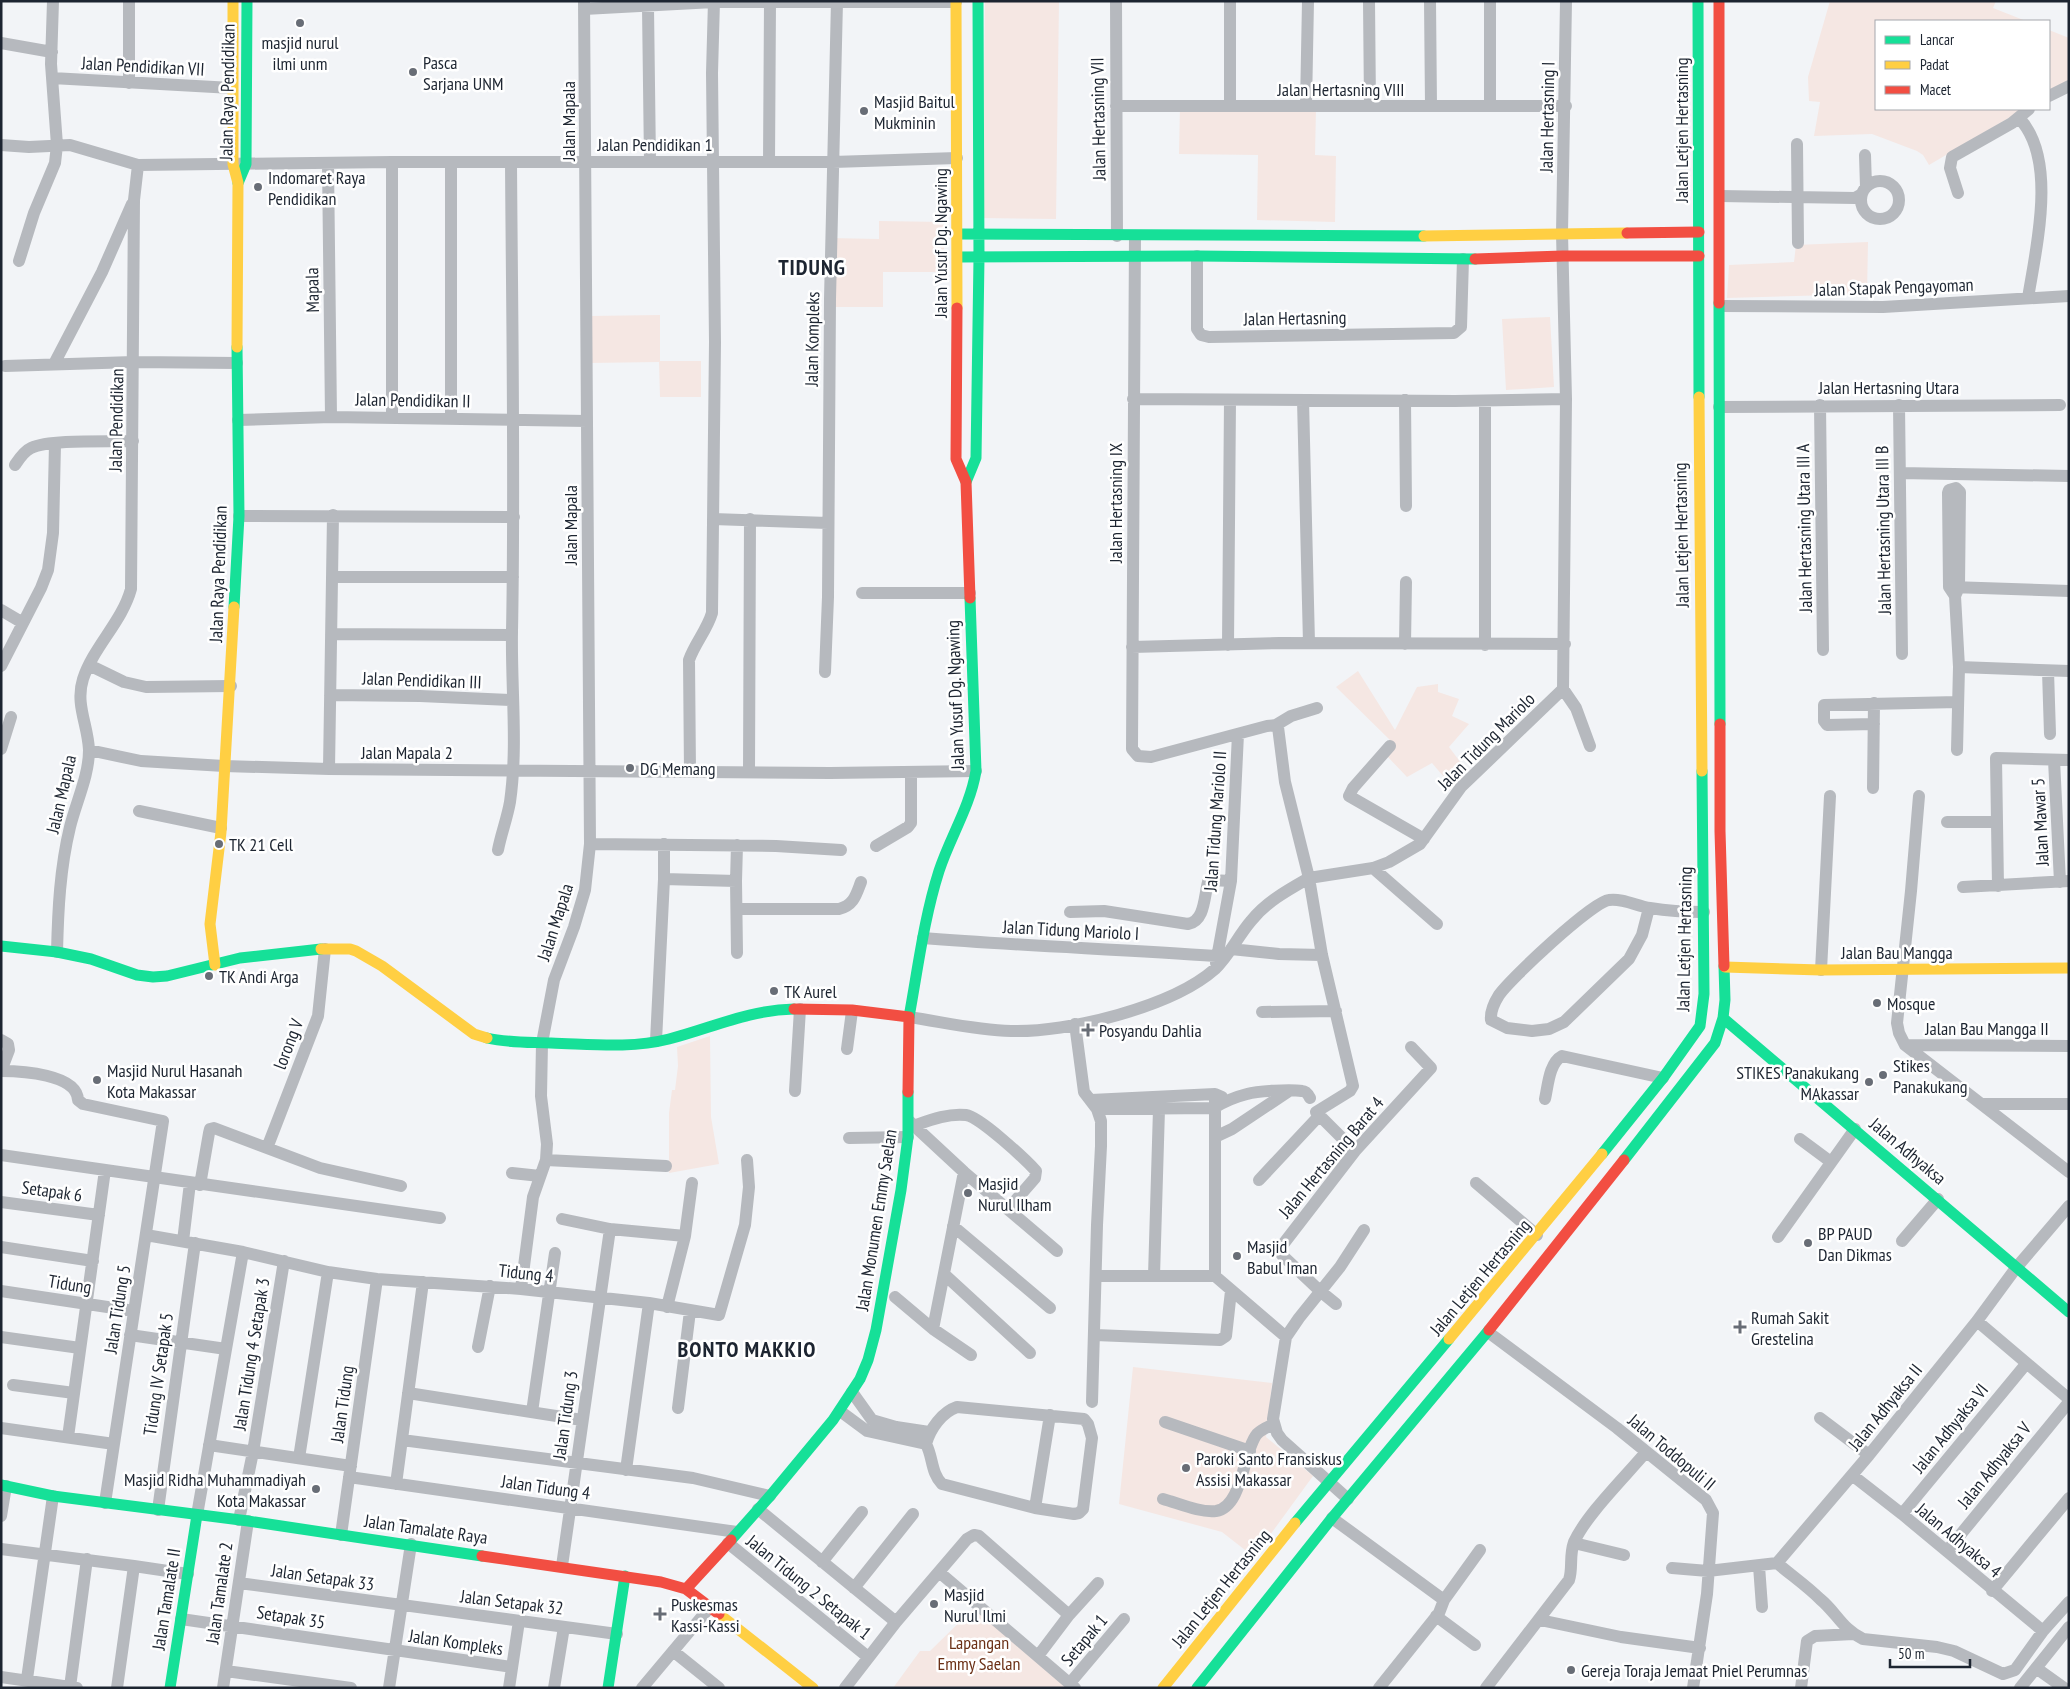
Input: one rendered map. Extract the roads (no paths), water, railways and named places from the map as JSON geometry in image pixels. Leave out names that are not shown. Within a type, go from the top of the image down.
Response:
[{"type":"street","points":[[19,261],[34,213],[52,170],[58,145],[52,78],[53,1]]},
{"type":"street","points":[[129,1],[129,83]]},
{"type":"street","name":"Jalan Raya Pendidikan","points":[[233,1],[232,88],[240,164]]},
{"type":"street","name":"Jalan Raya Pendidikan","points":[[214,965],[211,918],[221,828],[231,686],[239,516],[237,363],[238,183],[247,1]]},
{"type":"street","points":[[584,5],[653,5],[714,1],[978,1]]},
{"type":"street","points":[[690,772],[689,660],[693,649],[708,625],[712,613],[715,351],[715,162],[712,73],[714,1]]},
{"type":"street","name":"Jalan Kompleks","points":[[825,672],[837,1]]},
{"type":"street","name":"Jalan Yusuf Dg. Ngawing","points":[[966,482],[976,458],[979,258],[978,1]]},
{"type":"street","name":"Jalan Hertasning VII","points":[[1116,1],[1117,236]]},
{"type":"street","points":[[1230,1],[1230,106]]},
{"type":"street","points":[[1306,106],[1308,1]]},
{"type":"street","points":[[1369,1],[1370,106]]},
{"type":"street","points":[[1430,1],[1431,106]]},
{"type":"street","points":[[1490,1],[1490,106]]},
{"type":"street","name":"Jalan Hertasning I","points":[[1563,689],[1565,644],[1566,399],[1562,233],[1566,106],[1566,1]]},
{"type":"street","name":"Jalan Letjen Hertasning","points":[[1197,1688],[1210,1650],[1329,1482],[1537,1235],[1664,1078],[1700,1026],[1702,1016],[1704,912],[1699,577],[1698,1]]},
{"type":"street","name":"Jalan Letjen Hertasning","points":[[1164,1688],[1210,1650],[1332,1518],[1488,1332],[1715,1043],[1723,1018],[1725,1000],[1720,831],[1719,1]]},
{"type":"street","points":[[769,162],[770,2]]},
{"type":"street","name":"Jalan Yusuf Dg. Ngawing","points":[[909,1017],[923,938],[939,870],[966,811],[974,789],[976,771],[966,482],[956,459],[958,234],[956,2]]},
{"type":"street","name":"Jalan Mapala","points":[[521,1289],[533,1196],[546,1160],[548,1135],[541,1096],[542,1043],[554,980],[574,927],[585,890],[590,844],[584,5]]},
{"type":"street","points":[[650,162],[653,5]]},
{"type":"street","points":[[1,43],[52,52]]},
{"type":"street","points":[[1698,68],[1719,66]]},
{"type":"street","name":"Jalan Pendidikan VII","points":[[52,78],[232,88]]},
{"type":"street","points":[[2050,96],[2069,86]]},
{"type":"street","name":"Jalan Hertasning VIII","points":[[1116,106],[1566,106]]},
{"type":"street","points":[[1958,193],[1950,168],[1952,157],[2019,118],[2028,110]]},
{"type":"street","points":[[2019,118],[2026,127],[2034,146],[2040,177],[2039,227],[2028,298]]},
{"type":"street","points":[[1,144],[29,147],[58,145],[79,147],[112,159],[138,165],[240,164]]},
{"type":"street","points":[[1797,144],[1798,243]]},
{"type":"street","points":[[1720,196],[1855,198],[1864,190],[1865,155]]},
{"type":"street","name":"Jalan Pendidikan 1","points":[[240,164],[833,162],[957,158]]},
{"type":"street","points":[[392,162],[392,418]]},
{"type":"street","points":[[451,162],[451,419]]},
{"type":"street","points":[[498,850],[500,835],[510,804],[513,769],[514,418],[511,162]]},
{"type":"street","name":"Mapala","points":[[328,163],[331,417]]},
{"type":"street","name":"Jalan Pendidikan","points":[[89,750],[80,699],[84,678],[89,665],[120,614],[131,589],[134,200],[138,165]]},
{"type":"street","points":[[54,364],[102,272],[134,200]]},
{"type":"street","points":[[958,234],[1463,236],[1699,232]]},
{"type":"street","points":[[1628,233],[1628,256]]},
{"type":"street","name":"Jalan Hertasning IX","points":[[1134,236],[1132,750],[1138,756],[1151,757],[1238,734]]},
{"type":"street","points":[[958,257],[1197,256],[1463,259],[1563,256],[1699,256]]},
{"type":"street","name":"Jalan Hertasning","points":[[1197,256],[1197,330],[1201,335],[1209,337],[1454,333],[1462,327],[1463,259]]},
{"type":"street","name":"Jalan Stapak Pengayoman","points":[[1720,306],[1882,307],[2069,296]]},
{"type":"street","points":[[958,328],[978,328]]},
{"type":"street","points":[[5,366],[134,362],[237,363]]},
{"type":"street","points":[[1133,399],[1566,399]]},
{"type":"street","points":[[1228,644],[1230,400]]},
{"type":"street","points":[[1303,400],[1309,643]]},
{"type":"street","points":[[1405,400],[1406,506]]},
{"type":"street","points":[[1484,400],[1485,645]]},
{"type":"street","name":"Jalan Hertasning Utara III A","points":[[1820,405],[1823,650]]},
{"type":"street","name":"Jalan Hertasning Utara III B","points":[[1899,405],[1902,654]]},
{"type":"street","name":"Jalan Hertasning Utara","points":[[1719,406],[2060,405]]},
{"type":"street","name":"Jalan Pendidikan II","points":[[238,420],[331,417],[514,418],[587,421]]},
{"type":"street","points":[[15,465],[30,449],[55,444],[133,441]]},
{"type":"street","points":[[1,666],[45,580],[51,553],[55,444]]},
{"type":"street","points":[[1900,473],[2069,476]]},
{"type":"street","points":[[1955,590],[1960,492],[1956,488],[1951,488],[1948,493],[1959,667],[1957,750]]},
{"type":"street","points":[[329,769],[333,515]]},
{"type":"street","points":[[239,516],[514,517]]},
{"type":"street","points":[[713,519],[828,523]]},
{"type":"street","points":[[749,772],[750,519]]},
{"type":"street","points":[[1699,577],[1719,576]]},
{"type":"street","points":[[332,577],[513,577]]},
{"type":"street","points":[[1405,644],[1406,582]]},
{"type":"street","points":[[1955,590],[2024,589],[2069,591]]},
{"type":"street","points":[[862,593],[970,593]]},
{"type":"street","points":[[1,610],[23,623]]},
{"type":"street","points":[[331,634],[512,635]]},
{"type":"street","points":[[1132,648],[1309,643],[1565,644]]},
{"type":"street","points":[[89,665],[124,682],[146,687],[231,686]]},
{"type":"street","points":[[1959,667],[2069,670]]},
{"type":"street","points":[[2048,670],[2050,734]]},
{"type":"street","points":[[1563,689],[1576,708],[1590,746]]},
{"type":"street","name":"Jalan Tidung Mariolo","points":[[909,1017],[1011,1031],[1076,1024],[1118,1016],[1149,1005],[1198,981],[1231,949],[1244,930],[1262,910],[1309,878],[1373,868],[1404,854],[1424,839],[1461,787],[1563,689]]},
{"type":"street","name":"Jalan Pendidikan III","points":[[330,695],[512,700]]},
{"type":"street","points":[[1874,724],[1827,725],[1824,721],[1825,704],[1958,702]]},
{"type":"street","points":[[1873,788],[1874,703]]},
{"type":"street","points":[[1238,734],[1276,725],[1281,720],[1316,708]]},
{"type":"street","points":[[1,749],[11,717]]},
{"type":"street","points":[[1258,1180],[1318,1114],[1352,1089],[1322,954],[1309,878],[1285,782],[1279,731],[1276,725]]},
{"type":"street","name":"Jalan Tidung Mariolo II","points":[[1216,963],[1231,881],[1238,734]]},
{"type":"street","points":[[1390,746],[1353,788],[1349,796],[1424,839]]},
{"type":"street","name":"Jalan Mapala","points":[[57,952],[59,903],[64,864],[70,828],[82,788],[89,750],[141,761],[224,766]]},
{"type":"street","points":[[1998,886],[1996,758],[2069,760]]},
{"type":"street","name":"Jalan Mawar 5","points":[[2054,760],[2065,882]]},
{"type":"street","name":"Jalan Mapala 2","points":[[224,766],[329,769],[513,769],[589,772],[911,773],[976,771]]},
{"type":"street","points":[[876,846],[908,827],[911,823],[911,773]]},
{"type":"street","points":[[1821,970],[1830,796]]},
{"type":"street","points":[[1918,796],[1897,1023],[1899,1033],[1905,1045],[2069,1172]]},
{"type":"street","points":[[139,811],[221,828]]},
{"type":"street","points":[[1947,822],[1997,822]]},
{"type":"street","points":[[590,844],[737,845],[841,850]]},
{"type":"street","points":[[656,1042],[664,844]]},
{"type":"street","points":[[737,845],[738,952]]},
{"type":"street","points":[[1373,868],[1437,924]]},
{"type":"street","points":[[664,879],[736,881]]},
{"type":"street","points":[[1070,912],[1104,911],[1188,924],[1195,923],[1200,918],[1208,882],[1210,880],[1231,881]]},
{"type":"street","points":[[737,909],[839,909],[847,907],[852,902],[861,882]]},
{"type":"street","points":[[1963,887],[2065,882]]},
{"type":"street","points":[[1649,908],[1642,935],[1629,959],[1564,1022],[1549,1029],[1532,1031],[1507,1028],[1492,1020],[1493,1005],[1500,993],[1594,906],[1607,900],[1617,900],[1649,908],[1704,912]]},
{"type":"street","name":"Jalan Tidung Mariolo I","points":[[923,938],[989,944],[1101,948],[1216,963]]},
{"type":"street","points":[[1,946],[57,952],[144,977],[168,976],[240,958],[325,949],[350,949],[367,957],[474,1034],[486,1039],[508,1042],[599,1045],[656,1042],[754,1013],[800,1009],[909,1017]]},
{"type":"street","name":"lorong V","points":[[267,1148],[318,1016],[325,949]]},
{"type":"street","points":[[1231,949],[1280,954],[1322,954]]},
{"type":"street","name":"Jalan Bau Mangga","points":[[1725,967],[1821,970],[2069,968]]},
{"type":"street","points":[[795,1091],[800,1009]]},
{"type":"street","points":[[1262,1012],[1336,1011]]},
{"type":"street","points":[[847,1049],[852,1012]]},
{"type":"street","name":"Jalan Monumen Emmy Saelan","points":[[686,1589],[770,1496],[840,1411],[860,1379],[868,1360],[876,1330],[910,1128],[909,1017]]},
{"type":"street","name":"Jalan Adhyaksa","points":[[1723,1018],[2069,1312]]},
{"type":"street","points":[[1076,1024],[1084,1092],[1094,1105],[1100,1121],[1101,1146],[1092,1402]]},
{"type":"street","points":[[1,1040],[8,1044],[9,1050],[1,1071]]},
{"type":"street","name":"Jalan Bau Mangga II","points":[[1905,1045],[2069,1046]]},
{"type":"street","name":"Jalan Hertasning Barat 4","points":[[1336,1304],[1282,1255],[1281,1247],[1355,1151],[1431,1068],[1411,1047]]},
{"type":"street","points":[[1545,1099],[1553,1065],[1562,1056],[1664,1078]]},
{"type":"street","name":"Jalan Tidung 5","points":[[1,1071],[27,1071],[44,1075],[74,1088],[78,1093],[78,1100],[83,1104],[163,1121],[105,1503]]},
{"type":"street","points":[[1094,1105],[1159,1109],[1214,1108],[1228,1099],[1249,1093],[1303,1090],[1310,1098]]},
{"type":"street","points":[[1215,1137],[1232,1129],[1289,1091]]},
{"type":"street","points":[[1094,1105],[1214,1094],[1228,1099]]},
{"type":"street","points":[[1214,1094],[1215,1276]]},
{"type":"street","points":[[1981,1104],[2069,1104]]},
{"type":"street","points":[[1154,1276],[1159,1109]]},
{"type":"street","points":[[1318,1114],[1355,1151]]},
{"type":"street","points":[[849,1138],[910,1128],[943,1117],[966,1115],[973,1117],[1036,1171],[1036,1178],[1008,1209]]},
{"type":"street","name":"Tidung IV Setapak 5","points":[[158,1510],[180,1342],[195,1184],[210,1129],[217,1128],[267,1148]]},
{"type":"street","points":[[910,1128],[1057,1252]]},
{"type":"street","points":[[1778,1236],[1855,1129]]},
{"type":"street","points":[[1800,1139],[1831,1162]]},
{"type":"street","points":[[267,1148],[320,1168],[401,1186]]},
{"type":"street","points":[[1,1155],[440,1218]]},
{"type":"street","points":[[546,1160],[666,1166]]},
{"type":"street","name":"Tidung 4","points":[[146,1235],[243,1252],[328,1272],[377,1278],[550,1292],[719,1315],[745,1225],[749,1187],[747,1160]]},
{"type":"street","points":[[68,1438],[105,1170]]},
{"type":"street","points":[[933,1329],[964,1172]]},
{"type":"street","points":[[512,1173],[540,1176]]},
{"type":"street","points":[[667,1307],[685,1236],[692,1183]]},
{"type":"street","points":[[1476,1183],[1537,1235]]},
{"type":"street","points":[[1902,1240],[1938,1199]]},
{"type":"street","name":"Setapak 6","points":[[1,1202],[99,1215]]},
{"type":"street","name":"Jalan Adhyaksa II","points":[[1777,1563],[1868,1456],[1977,1321],[2016,1268],[2069,1206]]},
{"type":"street","points":[[562,1219],[610,1229],[685,1236]]},
{"type":"street","points":[[953,1226],[1050,1308]]},
{"type":"street","name":"Jalan Tidung 3","points":[[562,1566],[610,1229]]},
{"type":"street","points":[[1348,1499],[1282,1440],[1277,1433],[1273,1415],[1286,1337],[1340,1267],[1364,1230]]},
{"type":"street","points":[[1,1247],[92,1261]]},
{"type":"street","points":[[197,1515],[243,1252]]},
{"type":"street","points":[[532,1412],[555,1253]]},
{"type":"street","name":"Jalan Tidung 4 Setapak 3","points":[[253,1452],[284,1261]]},
{"type":"street","points":[[299,1458],[328,1272]]},
{"type":"street","points":[[945,1275],[1030,1352]]},
{"type":"street","points":[[1096,1276],[1215,1276],[1286,1337]]},
{"type":"street","points":[[1503,1276],[1522,1289]]},
{"type":"street","name":"Jalan Tidung","points":[[341,1535],[377,1278]]},
{"type":"street","points":[[396,1484],[423,1282]]},
{"type":"street","points":[[478,1347],[490,1286]]},
{"type":"street","name":"Tidung","points":[[1,1291],[134,1311]]},
{"type":"street","points":[[1095,1335],[1220,1340],[1226,1336],[1231,1291]]},
{"type":"street","points":[[895,1297],[933,1329],[971,1355]]},
{"type":"street","points":[[626,1470],[649,1304]]},
{"type":"street","points":[[678,1408],[690,1311]]},
{"type":"street","points":[[1977,1321],[2069,1400]]},
{"type":"street","name":"Jalan Toddopuli II","points":[[1488,1332],[1646,1452],[1706,1500],[1711,1507],[1713,1513],[1707,1594],[1693,1688]]},
{"type":"street","points":[[130,1335],[226,1349]]},
{"type":"street","points":[[1,1336],[80,1348]]},
{"type":"street","name":"Jalan Adhyaksa VI","points":[[1902,1514],[2026,1364]]},
{"type":"street","points":[[13,1385],[74,1393]]},
{"type":"street","points":[[852,1392],[869,1425]]},
{"type":"street","points":[[408,1393],[582,1420]]},
{"type":"street","name":"Jalan Adhyaksa V","points":[[1947,1551],[2069,1400]]},
{"type":"street","points":[[958,1407],[1050,1414],[1084,1419],[1091,1431],[1092,1438],[1085,1504],[1079,1513],[1074,1514],[1035,1508],[942,1484],[934,1474],[927,1438],[945,1415],[958,1407]]},
{"type":"street","points":[[840,1411],[869,1425],[896,1426],[927,1438]]},
{"type":"street","points":[[1035,1508],[1050,1414]]},
{"type":"street","points":[[1820,1418],[1868,1456]]},
{"type":"street","points":[[1165,1422],[1250,1451]]},
{"type":"street","points":[[1163,1499],[1203,1510],[1220,1510],[1230,1502],[1256,1436],[1263,1429],[1274,1424]]},
{"type":"street","points":[[1,1428],[114,1444]]},
{"type":"street","points":[[402,1440],[693,1478],[770,1496]]},
{"type":"street","name":"Jalan Tidung 4","points":[[209,1445],[299,1458],[396,1484],[737,1532]]},
{"type":"street","name":"Jalan Tamalate 2","points":[[224,1688],[239,1582],[243,1520],[253,1452]]},
{"type":"street","points":[[1486,1688],[1569,1580],[1571,1575],[1570,1558],[1574,1543],[1583,1526],[1646,1452]]},
{"type":"street","name":"Jalan Adhyaksa 4","points":[[1852,1475],[2043,1631]]},
{"type":"street","points":[[1,1516],[4,1486]]},
{"type":"street","name":"Jalan Tamalate Raya","points":[[4,1486],[52,1496],[243,1520],[661,1582],[686,1589],[812,1688]]},
{"type":"street","points":[[27,1679],[52,1496]]},
{"type":"street","points":[[1992,1591],[2069,1498]]},
{"type":"street","points":[[758,1509],[896,1622]]},
{"type":"street","points":[[822,1562],[862,1512]]},
{"type":"street","points":[[854,1588],[913,1514]]},
{"type":"street","name":"Jalan Tamalate II","points":[[170,1688],[197,1515]]},
{"type":"street","points":[[1332,1518],[1444,1600]]},
{"type":"street","points":[[845,1688],[896,1622],[970,1535],[979,1536],[1069,1615]]},
{"type":"street","name":"Jalan Tidung 2 Setapak 1","points":[[728,1543],[868,1657]]},
{"type":"street","points":[[1574,1543],[1624,1555]]},
{"type":"street","points":[[389,1688],[411,1544]]},
{"type":"street","points":[[1,1549],[188,1574]]},
{"type":"street","points":[[1379,1688],[1436,1616],[1444,1600],[1480,1550]]},
{"type":"street","points":[[1,1677],[27,1679],[74,1687],[87,1559]]},
{"type":"street","points":[[1672,1568],[1708,1571],[1777,1563],[1820,1599],[1843,1627],[1863,1639],[1937,1647],[1954,1651],[2006,1675],[2015,1670],[2043,1631],[2069,1602]]},
{"type":"street","points":[[117,1688],[134,1566]]},
{"type":"street","points":[[1759,1566],[1762,1608]]},
{"type":"street","points":[[939,1572],[1073,1686]]},
{"type":"street","points":[[608,1688],[625,1576]]},
{"type":"street","name":"Jalan Setapak 33","points":[[239,1582],[402,1606]]},
{"type":"street","points":[[1038,1656],[1069,1615],[1098,1583]]},
{"type":"street","name":"Jalan Setapak 32","points":[[402,1606],[617,1634]]},
{"type":"street","points":[[642,1688],[710,1607]]},
{"type":"street","points":[[1436,1616],[1475,1645]]},
{"type":"street","name":"Setapak 1","points":[[1073,1686],[1124,1618]]},
{"type":"street","name":"Setapak 35","points":[[181,1619],[395,1651]]},
{"type":"street","points":[[1540,1620],[1621,1637],[1700,1648]]},
{"type":"street","points":[[509,1688],[519,1621]]},
{"type":"street","points":[[554,1688],[564,1627]]},
{"type":"street","points":[[2020,1688],[2069,1627]]},
{"type":"street","points":[[1801,1688],[1807,1641],[1815,1636],[1853,1634]]},
{"type":"street","name":"Jalan Kompleks","points":[[395,1651],[512,1668]]},
{"type":"street","points":[[673,1651],[710,1685]]},
{"type":"street","points":[[2036,1668],[2064,1688]]},
{"type":"street","points":[[226,1671],[270,1682],[351,1688]]},
{"type":"place","name":"masjid nurul ilmi unm","points":[[300,23]]},
{"type":"place","name":"Pasca Sarjana UNM","points":[[413,72]]},
{"type":"place","name":"Masjid Baitul Mukminin","points":[[864,111]]},
{"type":"place","name":"Indomaret Raya Pendidikan","points":[[258,187]]},
{"type":"place","name":"DG Memang","points":[[630,768]]},
{"type":"place","name":"TK 21 Cell","points":[[219,844]]},
{"type":"place","name":"TK Andi Arga","points":[[209,976]]},
{"type":"place","name":"TK Aurel","points":[[774,991]]},
{"type":"place","name":"Mosque","points":[[1877,1003]]},
{"type":"place","name":"Posyandu Dahlia","points":[[1088,1030]]},
{"type":"place","name":"Stikes Panakukang","points":[[1883,1075]]},
{"type":"place","name":"Masjid Nurul Hasanah Kota Makassar","points":[[97,1080]]},
{"type":"place","name":"STIKES Panakukang MAkassar","points":[[1869,1082]]},
{"type":"place","name":"Masjid Nurul Ilham","points":[[968,1193]]},
{"type":"place","name":"BP PAUD Dan Dikmas","points":[[1808,1243]]},
{"type":"place","name":"Masjid Babul Iman","points":[[1237,1256]]},
{"type":"place","name":"Rumah Sakit Grestelina","points":[[1740,1327]]},
{"type":"place","name":"Paroki Santo Fransiskus Assisi Makassar","points":[[1186,1468]]},
{"type":"place","name":"Masjid Ridha Muhammadiyah Kota Makassar","points":[[316,1489]]},
{"type":"place","name":"Masjid Nurul Ilmi","points":[[934,1604]]},
{"type":"place","name":"Puskesmas Kassi-Kassi","points":[[660,1614]]},
{"type":"place","name":"Gereja Toraja Jemaat Pniel Perumnas","points":[[1571,1670]]},
{"type":"district","name":"TIDUNG","points":[[812,267]]},
{"type":"district","name":"BONTO MAKKIO","points":[[747,1349]]},
{"type":"park label","name":"Lapangan Emmy Saelan","points":[[979,1652]]}]
